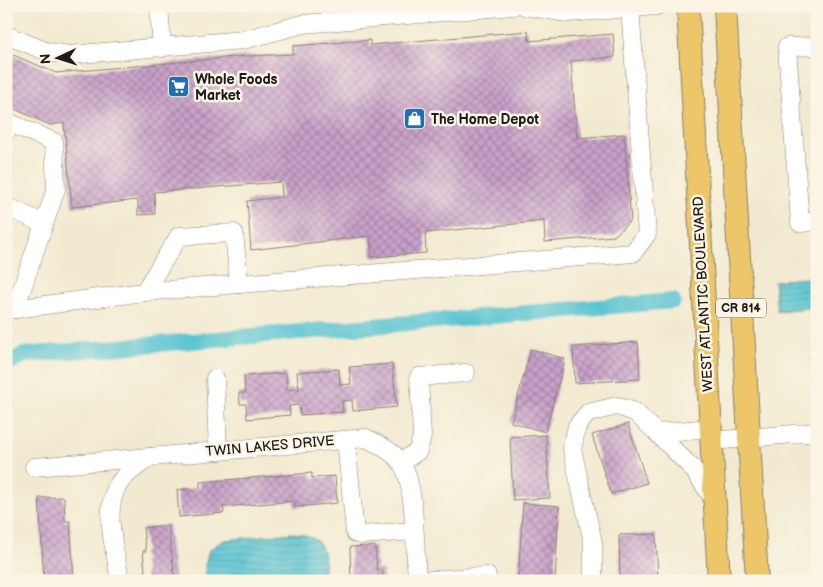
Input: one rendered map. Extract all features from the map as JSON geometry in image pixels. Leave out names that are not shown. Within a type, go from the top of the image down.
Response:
[{"type":"main road","name":"WEST ATLANTIC BOULEVARD","points":[[688,6],[719,581]]},
{"type":"main road","name":"CR 814","points":[[725,6],[757,581]]},
{"type":"street","points":[[159,6],[162,48]]},
{"type":"street","points":[[6,35],[48,52],[69,55],[243,40],[303,24],[512,6]]},
{"type":"street","points":[[524,6],[568,10],[656,6]]},
{"type":"street","points":[[6,132],[10,123],[54,142],[56,189],[11,308],[144,292],[633,253],[647,234],[630,8]]},
{"type":"street","points":[[817,46],[787,47],[800,223],[817,221]]},
{"type":"street","points":[[6,206],[44,224]]},
{"type":"street","points":[[144,292],[179,236],[234,232],[238,284]]},
{"type":"street","points":[[401,462],[418,450],[422,436],[418,377],[466,373]]},
{"type":"street","points":[[215,378],[218,451]]},
{"type":"street","points":[[593,581],[592,543],[572,449],[576,426],[588,413],[617,406],[635,412],[693,469],[715,501]]},
{"type":"street","points":[[657,433],[749,438],[817,432]]},
{"type":"street","name":"TWIN LAKES DRIVE","points":[[34,468],[366,438],[385,448],[401,462],[410,482],[416,581]]},
{"type":"street","points":[[346,440],[355,533],[362,535],[413,531]]},
{"type":"street","points":[[120,581],[111,523],[112,504],[118,485],[132,470],[150,457]]},
{"type":"street","points":[[416,581],[487,576]]},
{"type":"water","points":[[817,277],[817,307],[777,311],[774,281]]},
{"type":"water","points":[[293,533],[312,538],[322,547],[324,554],[323,581],[206,581],[205,565],[209,550],[224,540]]},
{"type":"building","points":[[528,31],[529,41],[613,34],[615,57],[571,61],[577,138],[624,134],[631,220],[614,236],[545,242],[544,221],[425,233],[426,253],[372,257],[370,236],[251,250],[247,201],[282,197],[281,182],[154,192],[155,214],[138,215],[138,200],[72,207],[64,123],[50,125],[6,105],[6,52],[56,73],[247,56],[293,54],[293,46],[370,40],[370,45]]},
{"type":"building","points":[[638,342],[640,379],[575,383],[573,347]]},
{"type":"building","points":[[531,349],[565,359],[545,432],[511,422]]},
{"type":"building","points":[[811,358],[817,358],[817,390],[813,390]]},
{"type":"building","points":[[392,364],[397,407],[353,411],[352,400],[342,401],[343,412],[300,415],[299,405],[289,406],[290,415],[247,419],[246,404],[240,404],[239,393],[245,393],[244,376],[286,373],[287,390],[299,389],[297,372],[339,369],[340,385],[351,384],[349,367]]},
{"type":"building","points":[[628,424],[647,483],[611,494],[592,435]]},
{"type":"building","points":[[546,435],[550,498],[513,500],[510,437]]},
{"type":"building","points":[[312,473],[312,478],[335,476],[337,503],[295,507],[294,501],[223,507],[224,513],[179,517],[177,490],[200,488],[200,482]]},
{"type":"building","points":[[64,497],[65,521],[70,521],[74,581],[44,581],[39,498]]},
{"type":"building","points":[[523,503],[559,506],[555,581],[518,580]]},
{"type":"building","points":[[168,525],[175,581],[146,581],[143,551],[146,551],[143,528]]},
{"type":"building","points":[[656,534],[658,581],[620,581],[619,535]]},
{"type":"building","points":[[375,546],[377,570],[383,570],[383,581],[351,581],[350,547]]},
{"type":"waterway","points":[[6,364],[24,355],[673,301]]},
{"type":"place","name":"Whole Foods Market","points":[[179,87]]},
{"type":"place","name":"The Home Depot","points":[[415,119]]}]
